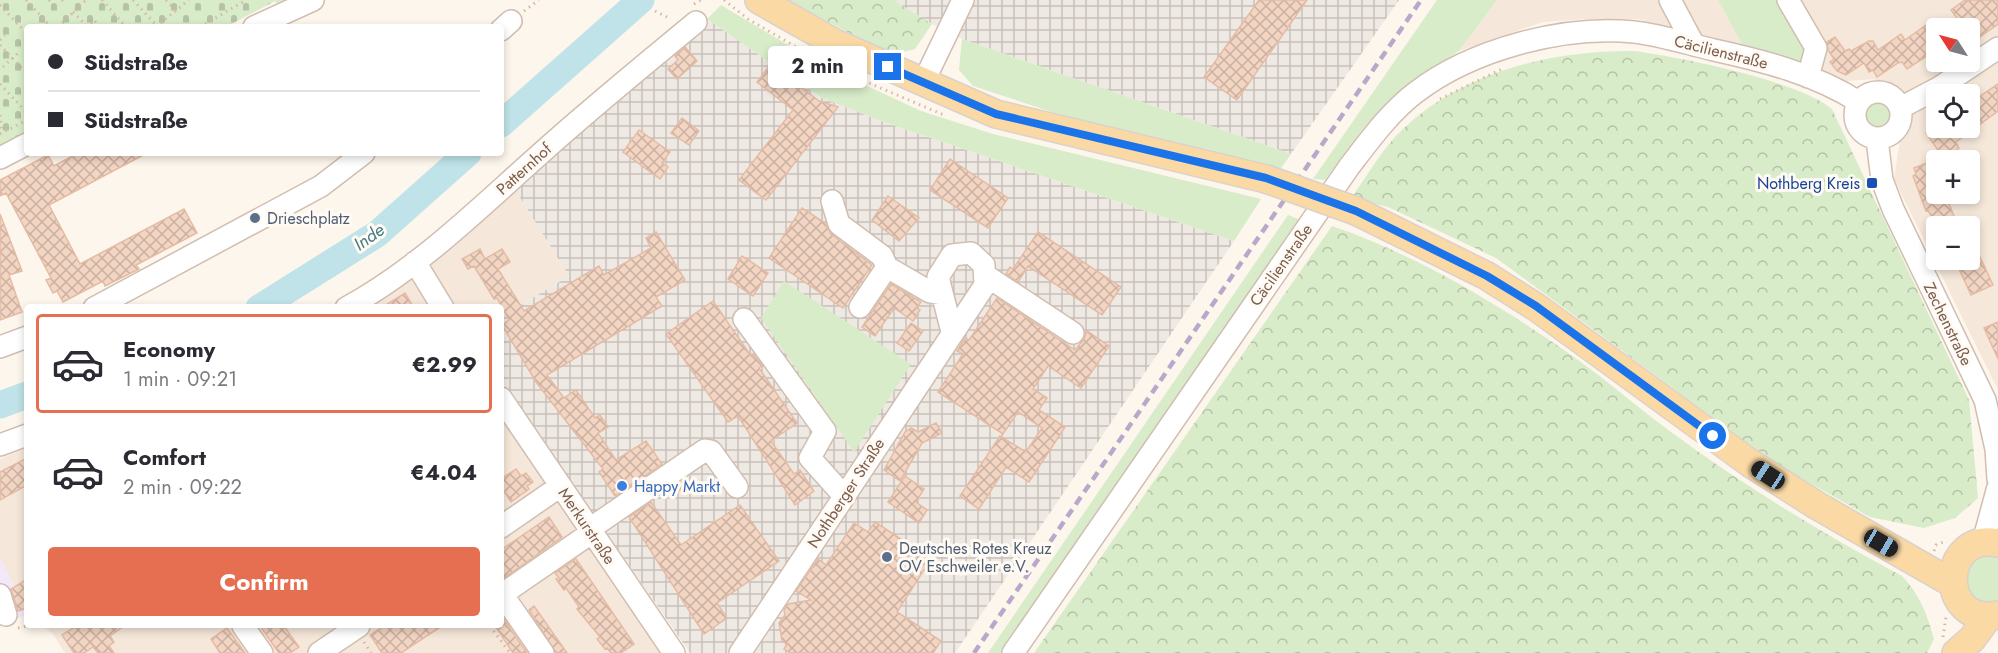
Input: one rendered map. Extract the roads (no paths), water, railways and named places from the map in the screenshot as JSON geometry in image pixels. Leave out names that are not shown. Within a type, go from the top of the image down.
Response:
[{"type":"main road","points":[[759,0],[835,43],[996,114],[1266,178],[1356,211],[1477,271],[1536,306],[1750,463],[1865,534],[1955,570]]},
{"type":"main road","points":[[1984,613],[1956,597],[1955,570],[1969,548],[1990,543]]},
{"type":"main road","points":[[1948,653],[1984,613]]},
{"type":"main road","points":[[1956,653],[1972,639],[1984,613]]},
{"type":"street","points":[[261,24],[313,0]]},
{"type":"street","points":[[923,83],[963,0]]},
{"type":"street","points":[[1670,0],[1694,45]]},
{"type":"street","points":[[1788,0],[1816,48],[1808,77]]},
{"type":"street","name":"Patternhof","points":[[352,304],[415,262],[696,22]]},
{"type":"street","name":"Cäcilienstraße","points":[[1013,653],[1349,167],[1377,130],[1415,93],[1463,65],[1503,48],[1544,38],[1591,32],[1635,32],[1776,66],[1808,77],[1858,102]]},
{"type":"street","points":[[1900,108],[1940,87],[1998,48]]},
{"type":"street","points":[[1877,92],[1891,96],[1900,108],[1900,122],[1896,129],[1884,138],[1877,139],[1865,135],[1857,126],[1855,114],[1858,102],[1863,97],[1877,92]]},
{"type":"street","name":"Zechenstraße","points":[[1877,139],[1882,180],[1893,209],[1985,400],[1996,449],[1998,479]]},
{"type":"street","points":[[0,158],[24,146]]},
{"type":"street","points":[[101,304],[321,186],[360,156]]},
{"type":"street","points":[[832,201],[839,224],[882,256],[887,267],[930,292],[942,294]]},
{"type":"street","points":[[951,332],[938,277],[952,255],[971,253],[984,265],[985,275],[1073,333]]},
{"type":"street","points":[[415,262],[441,304]]},
{"type":"street","points":[[860,307],[887,267]]},
{"type":"street","name":"Nothberger Straße","points":[[740,653],[951,332],[986,285],[985,275]]},
{"type":"street","points":[[744,319],[825,431],[810,458],[844,495]]},
{"type":"street","points":[[0,347],[24,338]]},
{"type":"street","name":"Merkurstraße","points":[[504,403],[674,653]]},
{"type":"street","points":[[0,445],[24,436]]},
{"type":"street","points":[[504,593],[705,450],[711,451],[737,487]]},
{"type":"street","points":[[504,525],[560,487]]},
{"type":"street","points":[[1990,543],[1998,487]]},
{"type":"street","points":[[504,597],[543,653]]},
{"type":"street","points":[[244,628],[262,653]]},
{"type":"street","points":[[318,653],[356,628]]},
{"type":"waterway","name":"Inde","points":[[504,121],[641,0]]},
{"type":"waterway","name":"Inde","points":[[265,304],[377,234],[465,156]]},
{"type":"waterway","name":"Inde","points":[[0,405],[24,396]]},
{"type":"railway","points":[[974,653],[1421,0]]},
{"type":"place","name":"Nothberg Kreis","points":[[1872,183]]},
{"type":"place","name":"Drieschplatz","points":[[255,218]]},
{"type":"place","name":"Happy Markt","points":[[622,486]]},
{"type":"place","name":"Deutsches Rotes Kreuz OV Eschweiler e.V.","points":[[887,557]]}]
